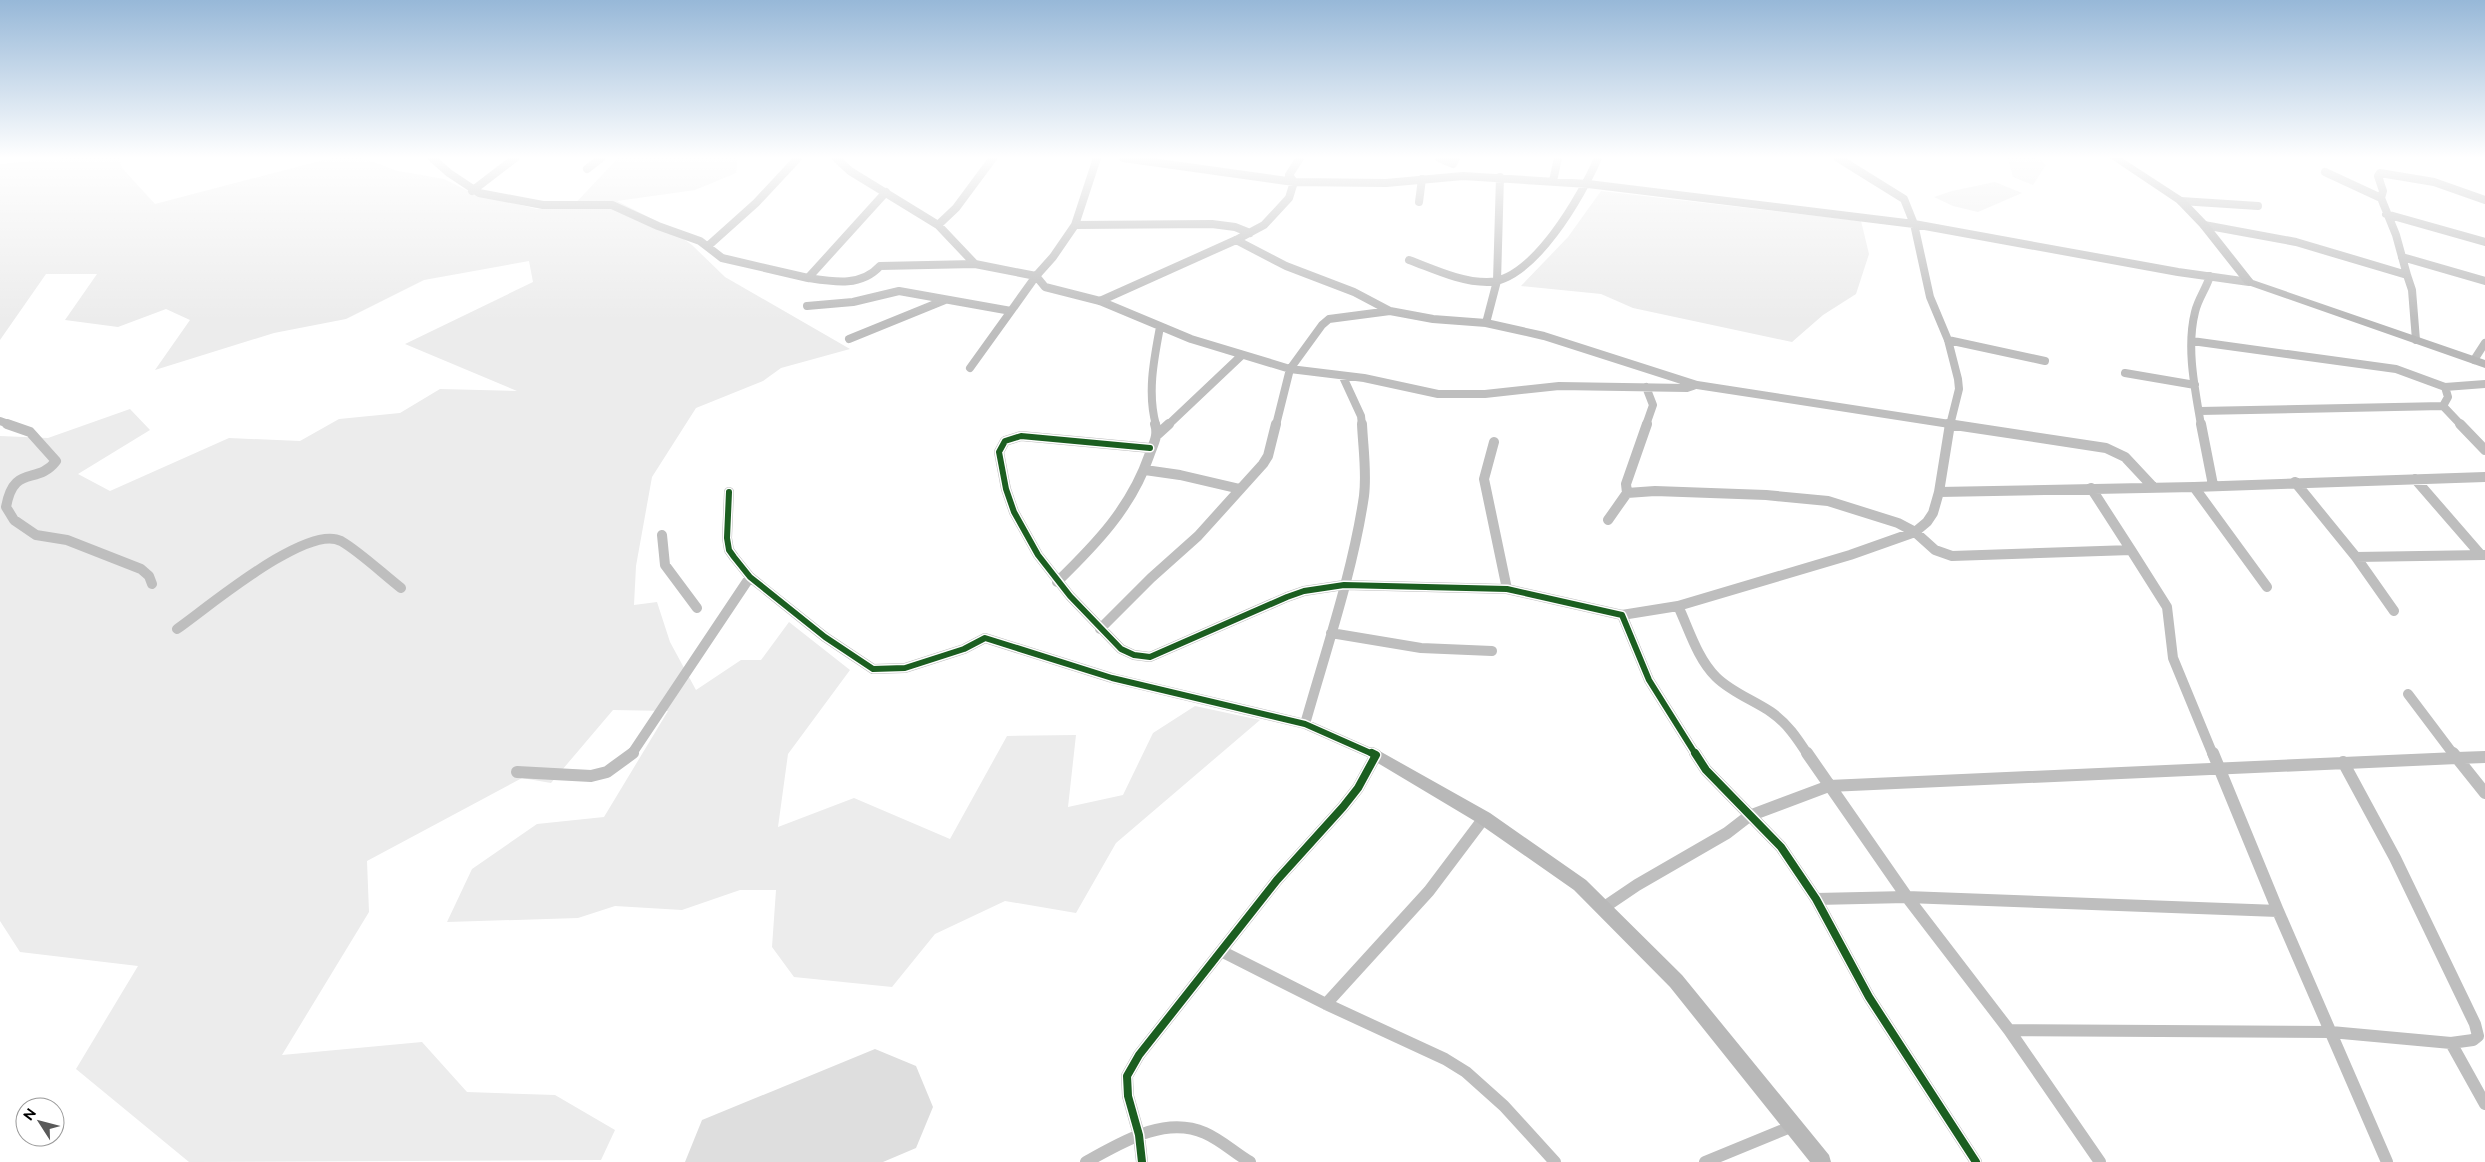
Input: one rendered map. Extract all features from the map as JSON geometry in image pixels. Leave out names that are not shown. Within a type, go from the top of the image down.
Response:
[{"type":"street","points":[[628,212],[658,226],[700,241],[722,258],[808,278],[843,283],[872,276],[880,266],[975,264],[1036,276],[1045,286],[1100,301],[1160,327],[1242,355],[1290,369],[1343,377],[1364,378],[1438,394],[1458,395],[1559,386],[1686,388],[1697,385]]},
{"type":"street","points":[[708,246],[746,212]]},
{"type":"street","points":[[808,278],[868,212]]},
{"type":"street","points":[[918,212],[938,225],[975,264]]},
{"type":"street","points":[[938,225],[952,212]]},
{"type":"street","points":[[970,368],[1036,276],[1054,257],[1074,225],[1078,212]]},
{"type":"street","points":[[1100,301],[1125,288],[1250,233],[1277,212]]},
{"type":"street","points":[[1486,323],[1497,281],[1499,212]]},
{"type":"street","points":[[1408,260],[1462,278],[1497,281],[1515,272],[1528,260],[1571,212]]},
{"type":"street","points":[[1818,212],[1914,224],[2178,272],[2249,282],[2485,364]]},
{"type":"street","points":[[1150,448],[1021,436],[1009,439],[1002,444],[999,452],[1005,480],[1017,516],[1057,582],[1100,630],[1121,649],[1150,657],[1304,591],[1344,586],[1507,588],[1622,615],[1678,606],[1850,555],[1915,532],[1927,522],[1933,513],[1939,492],[1950,424],[1959,389],[1948,340],[1930,297],[1914,224],[1909,212]]},
{"type":"street","points":[[2193,212],[2249,282]]},
{"type":"street","points":[[2386,214],[2485,242]]},
{"type":"street","points":[[2386,214],[2396,235],[2412,290],[2416,340]]},
{"type":"street","points":[[1074,225],[1212,224],[1235,227],[1250,233]]},
{"type":"street","points":[[2204,225],[2296,242],[2407,275]]},
{"type":"street","points":[[1236,240],[1286,266],[1354,292],[1390,311],[1433,319],[1486,323],[1544,336],[1697,385],[2106,448],[2126,457],[2154,488]]},
{"type":"street","points":[[2402,257],[2485,281]]},
{"type":"street","points":[[2210,276],[2208,284],[2200,294],[2193,315],[2192,341],[2195,385],[2213,485]]},
{"type":"street","points":[[807,306],[853,302],[898,291],[1011,311]]},
{"type":"street","points":[[849,339],[946,300]]},
{"type":"street","points":[[1100,630],[1151,578],[1198,536],[1268,456],[1290,369],[1322,325],[1329,319],[1390,311]]},
{"type":"street","points":[[1158,434],[1152,415],[1151,373],[1160,327]]},
{"type":"street","points":[[1948,340],[2045,361]]},
{"type":"street","points":[[2192,341],[2396,369],[2445,387],[2485,384]]},
{"type":"street","points":[[2474,360],[2485,343]]},
{"type":"street","points":[[1057,582],[1115,521],[1136,489],[1145,470],[1150,448],[1158,434],[1242,355]]},
{"type":"street","points":[[2125,373],[2195,385]]},
{"type":"street","points":[[1306,724],[1344,586],[1364,495],[1365,469],[1361,416],[1343,377]]},
{"type":"street","points":[[1608,520],[1627,493],[1626,484],[1653,405],[1646,387]]},
{"type":"street","points":[[2443,406],[2448,397],[2445,387]]},
{"type":"street","points":[[2200,411],[2443,406],[2485,450]]},
{"type":"street","points":[[0,421],[30,432],[56,461],[53,466],[23,477],[9,489],[6,507],[14,520],[36,535],[67,540],[141,569],[149,576],[152,584]]},
{"type":"street","points":[[1494,442],[1484,479],[1507,588]]},
{"type":"street","points":[[1145,470],[1180,475],[1240,488]]},
{"type":"street","points":[[1939,492],[2194,487],[2295,482],[2485,477]]},
{"type":"street","points":[[2415,479],[2483,555]]},
{"type":"street","points":[[2295,482],[2356,557],[2394,611]]},
{"type":"street","points":[[2194,487],[2267,587]]},
{"type":"street","points":[[2090,488],[2167,607],[2173,658],[2278,911],[2387,1162]]},
{"type":"street","points":[[728,492],[728,548],[735,559],[748,571],[750,577],[825,636],[873,669],[905,668],[964,649],[985,638],[1112,678],[1306,724],[1376,755],[1484,818],[1580,885],[1676,981],[1822,1162]]},
{"type":"street","points":[[1627,493],[1794,495],[1867,511],[1915,532],[1936,551],[1952,556],[2131,550]]},
{"type":"street","points":[[662,535],[665,565],[697,608]]},
{"type":"street","points":[[177,629],[260,570],[301,546],[316,540],[328,538],[340,541],[401,588]]},
{"type":"street","points":[[2356,557],[2483,555]]},
{"type":"street","points":[[517,772],[591,776],[607,772],[622,763],[634,752],[680,679],[750,577]]},
{"type":"street","points":[[1678,606],[1710,669],[1718,678],[1779,717],[1907,897],[2009,1030],[2100,1162]]},
{"type":"street","points":[[1622,615],[1643,668],[1654,689],[1706,770],[1781,847],[1816,899],[1869,997],[1976,1162]]},
{"type":"street","points":[[1331,633],[1422,648],[1492,651]]},
{"type":"street","points":[[2408,694],[2485,793]]},
{"type":"street","points":[[1142,1162],[1138,1135],[1128,1096],[1127,1076],[1139,1055],[1277,880],[1343,808],[1358,788],[1376,755]]},
{"type":"street","points":[[1603,908],[1637,885],[1727,832],[1749,816],[1829,786],[2485,757]]},
{"type":"street","points":[[2009,1030],[2330,1032],[2451,1043],[2472,1040],[2478,1036],[2475,1024],[2395,858],[2343,762]]},
{"type":"street","points":[[1326,1004],[1426,893],[1463,849],[1484,818]]},
{"type":"street","points":[[1816,899],[1907,897],[2278,911]]},
{"type":"street","points":[[1221,951],[1326,1004],[1446,1059],[1466,1072],[1504,1106],[1555,1162]]},
{"type":"street","points":[[2451,1043],[2485,1104]]},
{"type":"street","points":[[1086,1162],[1138,1135],[1178,1126],[1192,1128],[1205,1133],[1250,1162]]},
{"type":"street","points":[[1705,1162],[1793,1126]]},
{"type":"shaded area","points":[[0,212],[639,212],[664,225],[692,245],[725,277],[850,349],[781,368],[763,381],[696,408],[652,477],[636,566],[634,605],[657,602],[670,642],[696,690],[741,660],[761,660],[789,622],[850,670],[788,754],[778,827],[854,798],[950,839],[1007,736],[1076,735],[1068,807],[1123,795],[1153,733],[1195,706],[1260,720],[1116,843],[1076,913],[1005,901],[935,934],[892,987],[794,977],[772,947],[776,890],[740,890],[682,910],[615,906],[578,918],[447,922],[472,869],[537,824],[604,817],[668,711],[613,710],[551,783],[522,778],[367,861],[369,912],[282,1055],[422,1042],[467,1092],[555,1095],[615,1130],[601,1160],[189,1162],[76,1069],[138,966],[20,952],[0,921],[0,436],[48,438],[130,409],[150,430],[78,474],[110,491],[229,438],[300,441],[339,419],[400,413],[440,389],[517,391],[405,344],[533,282],[529,261],[424,280],[346,319],[274,333],[155,370],[190,320],[166,309],[118,327],[65,320],[97,274],[46,274],[0,340]]},
{"type":"shaded area","points":[[1586,212],[1785,212],[1861,221],[1869,254],[1856,294],[1823,315],[1792,342],[1633,308],[1601,294],[1521,286],[1568,237]]},
{"type":"runway","points":[[744,1162],[875,1107]]},
{"type":"cycle path","points":[[1150,448],[1021,436],[1005,441],[999,452],[1006,489],[1014,512],[1038,555],[1053,576],[1087,615],[1121,649],[1134,655],[1150,657],[1287,597],[1304,591],[1344,585],[1507,589],[1622,615],[1649,680],[1706,770],[1781,847],[1816,899],[1869,997],[1976,1162]]},
{"type":"cycle path","points":[[729,492],[727,522],[729,550],[750,577],[825,637],[873,669],[905,668],[964,649],[985,638],[1112,678],[1305,724],[1376,755],[1358,788],[1343,807],[1277,880],[1139,1055],[1127,1076],[1128,1096],[1139,1135],[1142,1162]]}]
